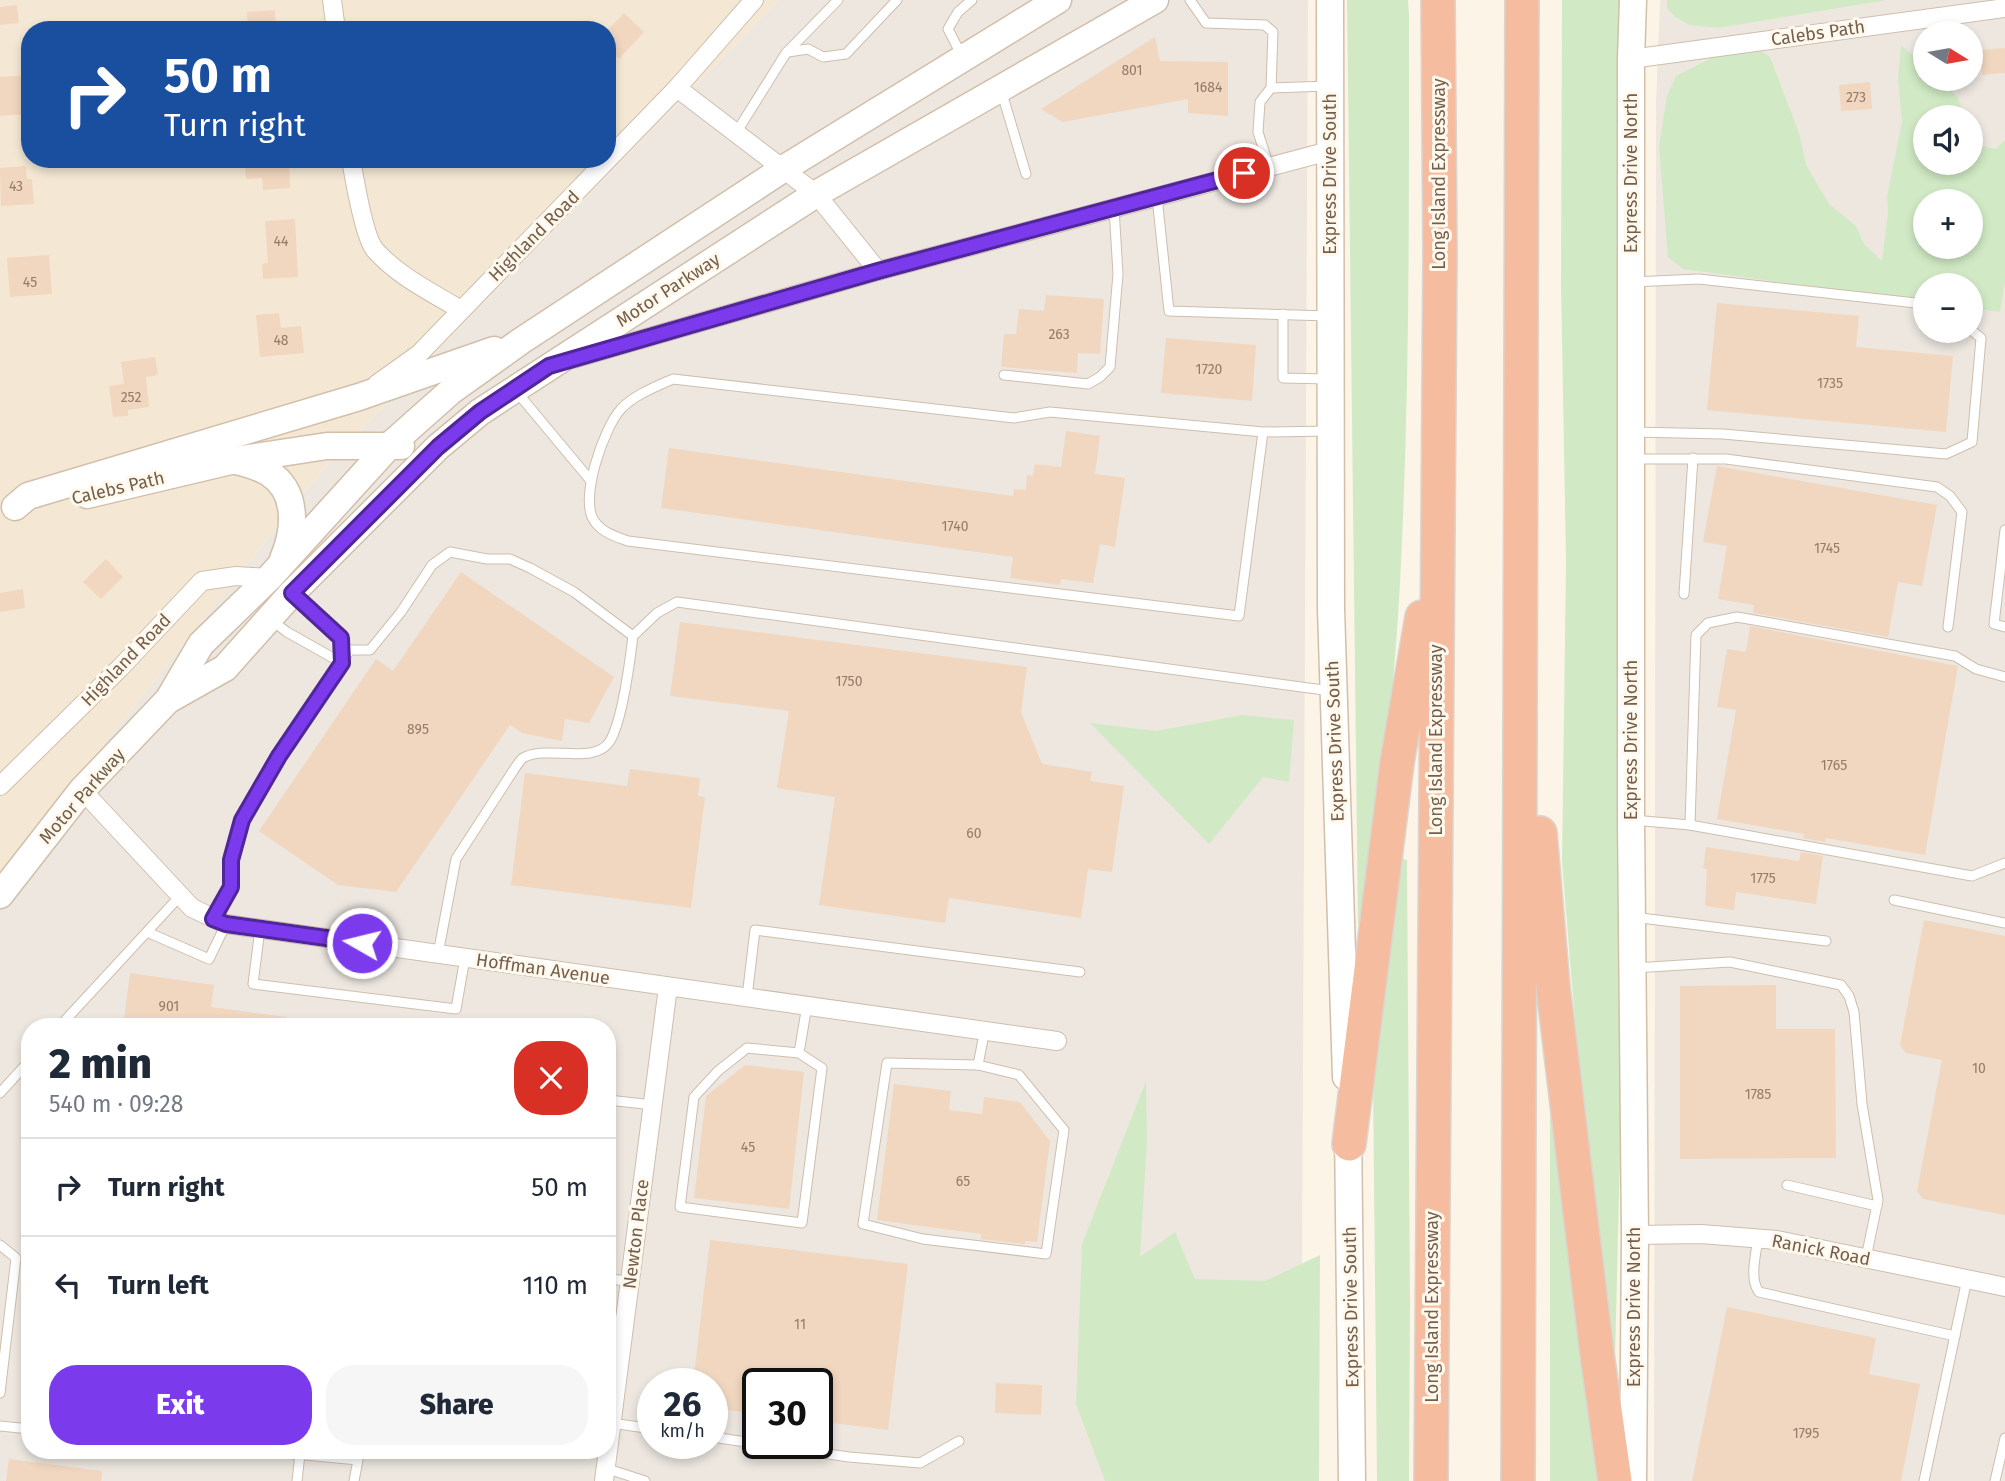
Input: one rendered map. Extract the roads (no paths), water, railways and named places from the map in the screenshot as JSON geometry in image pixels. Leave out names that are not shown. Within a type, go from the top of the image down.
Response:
[{"type":"highway","name":"Long Island Expressway","points":[[1431,1481],[1440,253],[1438,0]]},
{"type":"highway","points":[[1518,1481],[1522,0]]},
{"type":"highway","points":[[1520,432],[1541,869],[1595,1341],[1615,1481]]},
{"type":"highway","points":[[1349,1144],[1397,763],[1417,640],[1438,550]]},
{"type":"main road","name":"Motor Parkway","points":[[0,895],[82,790],[168,700],[201,644],[275,571],[388,446],[451,391],[521,341],[783,169],[1057,0]]},
{"type":"main road","name":"Motor Parkway","points":[[168,700],[225,668],[292,593],[438,447],[480,412],[817,194],[1155,0]]},
{"type":"main road","name":"Express Drive South","points":[[1330,0],[1333,692],[1349,1144],[1352,1481]]},
{"type":"main road","name":"Express Drive North","points":[[1633,0],[1630,432],[1635,1235],[1633,1481]]},
{"type":"main road","points":[[7,509],[29,496],[359,397],[521,341]]},
{"type":"main road","name":"Calebs Path","points":[[7,509],[31,509],[235,460],[327,446],[438,447]]},
{"type":"main road","points":[[235,460],[267,471],[290,501],[293,519],[291,540],[275,571]]},
{"type":"street","points":[[332,0],[335,21]]},
{"type":"street","name":"Highland Road","points":[[616,151],[677,88],[754,0]]},
{"type":"street","name":"Calebs Path","points":[[1631,59],[2005,8]]},
{"type":"street","points":[[677,88],[817,194],[878,271]]},
{"type":"street","points":[[549,366],[878,271],[1329,150]]},
{"type":"street","points":[[352,168],[355,187],[373,248],[405,277],[461,310]]},
{"type":"street","name":"Highland Road","points":[[359,397],[419,354],[599,168]]},
{"type":"street","name":"Highland Road","points":[[0,786],[120,668],[202,581],[275,571]]},
{"type":"street","name":"Hoffman Avenue","points":[[82,790],[192,908],[219,922],[1057,1041]]},
{"type":"street","name":"Newton Place","points":[[616,1386],[668,987]]},
{"type":"street","name":"Ranick Road","points":[[1635,1235],[1701,1234],[1758,1238],[2005,1287]]},
{"type":"lane","points":[[736,133],[786,53],[838,0]]},
{"type":"lane","points":[[786,53],[808,49],[823,57],[846,54],[897,0]]},
{"type":"lane","points":[[964,58],[948,29],[958,12],[972,0]]},
{"type":"lane","points":[[1190,0],[1206,23],[1265,25],[1273,32],[1271,88],[1260,102],[1258,132],[1269,167]]},
{"type":"lane","points":[[1271,88],[1329,86]]},
{"type":"lane","points":[[1001,88],[1026,173]]},
{"type":"lane","points":[[1157,197],[1169,311],[1330,316]]},
{"type":"lane","points":[[1004,375],[1088,384],[1100,377],[1110,366],[1118,274],[1114,208]]},
{"type":"lane","points":[[1631,282],[1699,279],[1913,303]]},
{"type":"lane","points":[[1283,314],[1283,378],[1331,379]]},
{"type":"lane","points":[[1630,432],[1723,434],[1946,454],[1972,442],[1981,343]]},
{"type":"lane","points":[[1264,432],[1239,616],[628,541],[608,534],[594,522],[589,507],[591,481],[609,425],[622,407],[673,379],[1014,418],[1050,412],[1264,432],[1331,431]]},
{"type":"lane","points":[[515,389],[591,481]]},
{"type":"lane","points":[[1684,594],[1693,458]]},
{"type":"lane","points":[[1630,459],[1731,460],[1937,487],[1950,496],[1962,512],[1948,627]]},
{"type":"lane","points":[[2005,530],[1994,624],[2005,627]]},
{"type":"lane","points":[[147,932],[209,959],[231,887],[231,860],[242,820],[279,756],[351,650],[370,650],[401,612],[432,565],[450,552],[486,559],[510,559],[530,568],[574,592],[633,636]]},
{"type":"lane","points":[[292,593],[341,638],[342,663]]},
{"type":"lane","points":[[438,954],[456,859],[522,759],[536,753],[596,753],[610,743],[627,677],[633,636],[657,613],[677,602],[1333,692]]},
{"type":"lane","points":[[1690,825],[1696,635],[1708,623],[1737,617],[1955,656],[1976,669],[2005,677]]},
{"type":"lane","points":[[269,619],[342,663]]},
{"type":"lane","points":[[1631,820],[1690,825],[1972,876],[2005,863]]},
{"type":"lane","points":[[67,1018],[180,896]]},
{"type":"lane","points":[[1894,900],[2005,923]]},
{"type":"lane","points":[[1632,917],[1826,941]]},
{"type":"lane","points":[[260,929],[253,984],[456,1009],[465,958]]},
{"type":"lane","points":[[747,997],[755,930],[1080,972]]},
{"type":"lane","points":[[1632,968],[1730,962],[1841,985],[1849,996],[1854,1012],[1862,1104],[1878,1200],[1866,1258]]},
{"type":"lane","points":[[799,1053],[807,1005]]},
{"type":"lane","points":[[978,1065],[985,1030]]},
{"type":"lane","points":[[747,1048],[799,1053],[822,1068],[802,1223],[680,1207],[694,1097],[718,1071],[747,1048]]},
{"type":"lane","points":[[887,1063],[978,1065],[1019,1075],[1065,1130],[1046,1254],[923,1240],[863,1224],[887,1063]]},
{"type":"lane","points":[[0,1093],[21,1070]]},
{"type":"lane","points":[[616,1101],[653,1105]]},
{"type":"lane","points":[[1787,1185],[1877,1206]]},
{"type":"lane","points":[[1758,1238],[1754,1279],[1759,1292],[1955,1336]]},
{"type":"lane","points":[[0,1245],[16,1258],[0,1393]]},
{"type":"lane","points":[[1924,1481],[1967,1279]]},
{"type":"lane","points":[[616,1280],[630,1282]]},
{"type":"lane","points":[[616,1424],[637,1427]]},
{"type":"lane","points":[[0,1426],[21,1428]]},
{"type":"lane","points":[[1995,1481],[2005,1438]]},
{"type":"lane","points":[[728,1439],[849,1457],[920,1463],[959,1441]]},
{"type":"lane","points":[[297,1481],[299,1459]]},
{"type":"lane","points":[[348,1459],[358,1460],[354,1481]]},
{"type":"lane","points":[[605,1475],[645,1481]]}]
